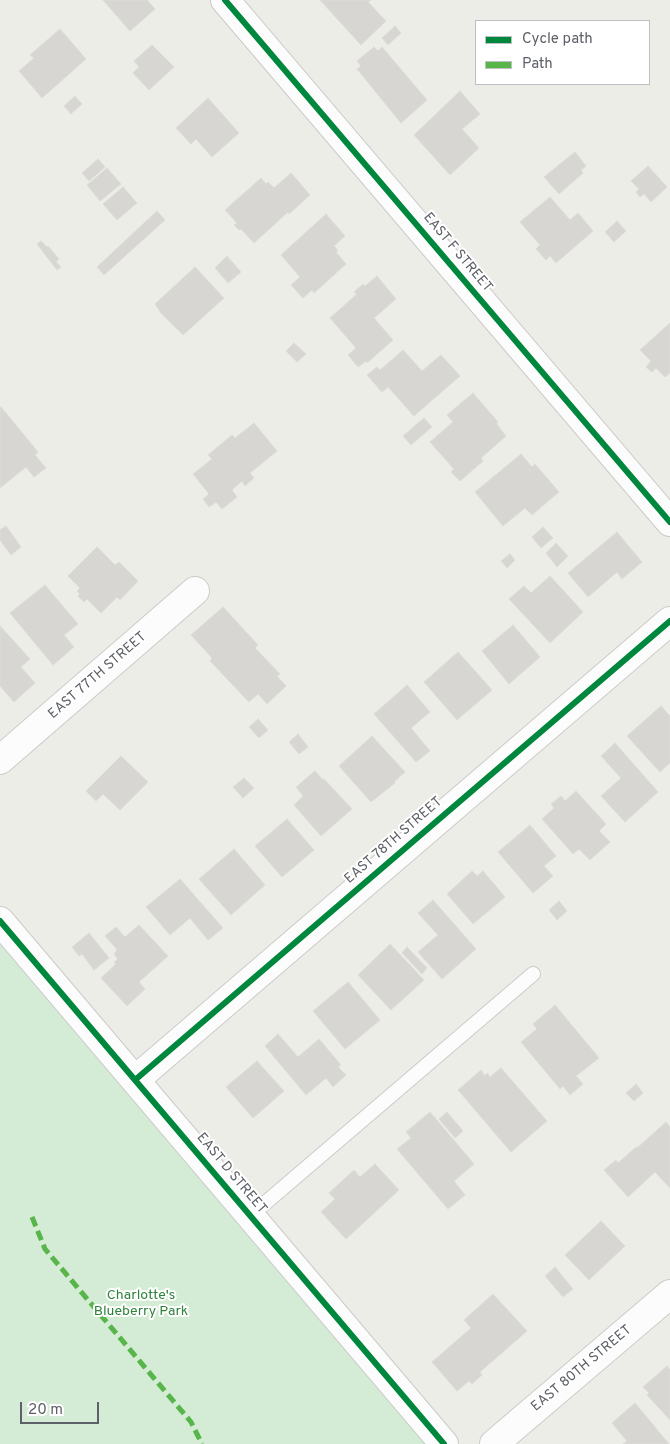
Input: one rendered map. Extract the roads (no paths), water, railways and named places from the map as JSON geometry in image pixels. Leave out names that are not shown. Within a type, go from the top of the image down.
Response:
[{"type":"street","name":"EAST F STREET","points":[[225,0],[670,522]]},
{"type":"street","name":"EAST 77TH STREET","points":[[0,760],[195,591]]},
{"type":"street","name":"EAST 78TH STREET","points":[[134,1080],[670,621]]},
{"type":"street","name":"EAST D STREET","points":[[0,921],[444,1444]]},
{"type":"street","name":"EAST 80TH STREET","points":[[494,1444],[670,1294]]},
{"type":"lane","points":[[250,1216],[533,974]]},
{"type":"park label","name":"Charlotte's Blueberry Park","points":[[141,1304]]}]
